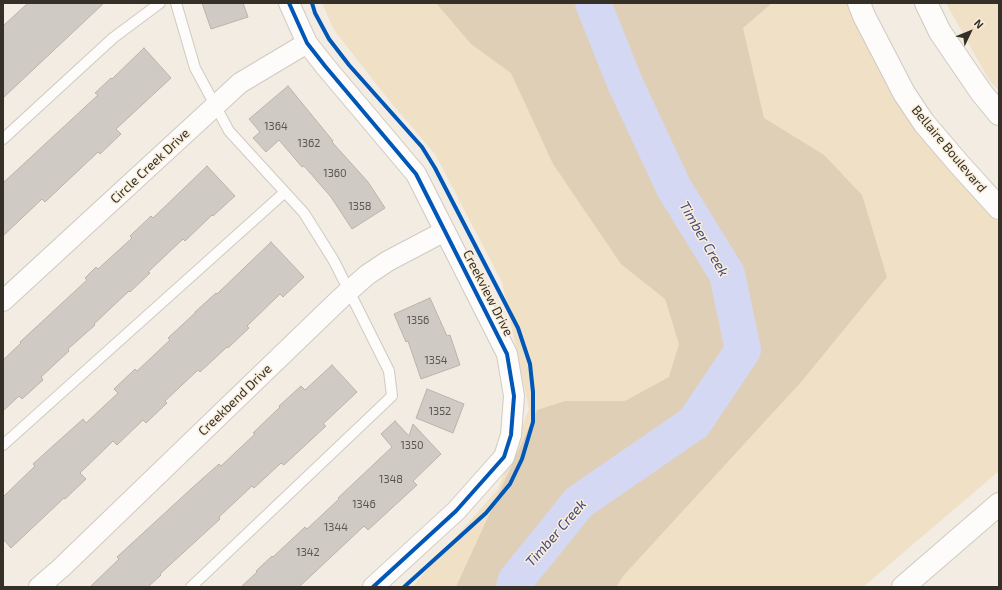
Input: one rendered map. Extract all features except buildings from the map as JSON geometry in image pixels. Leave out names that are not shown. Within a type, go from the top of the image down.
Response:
[{"type":"main road","name":"Bellaire Boulevard","points":[[859,3],[864,16],[904,93],[924,123],[958,164],[999,208]]},
{"type":"main road","points":[[926,3],[940,32],[981,92],[999,114]]},
{"type":"main road","points":[[903,587],[999,504]]},
{"type":"street","name":"Creekview Drive","points":[[289,3],[307,42],[416,174],[507,354],[514,396],[511,435],[504,457],[456,511],[373,587]]},
{"type":"street","name":"Circle Creek Drive","points":[[3,301],[240,83],[307,42]]},
{"type":"street","name":"Creekbend Drive","points":[[39,587],[66,563],[367,275],[388,261],[445,231]]},
{"type":"lane","points":[[3,139],[113,38],[160,3]]},
{"type":"lane","points":[[176,3],[195,68],[215,106],[229,131],[304,213],[334,261],[388,371],[392,396],[191,587]]},
{"type":"lane","points":[[3,445],[285,192]]},
{"type":"shaded area","points":[[322,3],[848,3],[913,125],[999,223],[999,471],[863,587],[412,587],[498,489],[529,409],[502,282],[435,154],[388,99],[334,30]]},
{"type":"shaded area","points":[[436,3],[772,3],[743,28],[764,118],[824,155],[862,195],[887,277],[801,382],[624,575],[616,587],[456,587],[537,410],[565,401],[625,401],[669,377],[679,344],[665,299],[621,264],[553,164],[511,73],[471,44]]},
{"type":"shaded area","points":[[946,3],[999,3],[999,91],[989,80]]},
{"type":"waterway","name":"Timber Creek","points":[[514,587],[516,580],[579,502],[694,423],[743,350],[727,274],[674,188],[625,83],[593,3]]},
{"type":"cycle path","points":[[289,3],[307,43],[416,174],[507,354],[514,396],[511,435],[504,457],[456,511],[373,587]]},
{"type":"cycle path","points":[[312,3],[315,13],[329,39],[349,65],[422,147],[435,168],[518,328],[530,364],[533,392],[533,422],[522,459],[510,484],[486,513],[404,587]]}]
